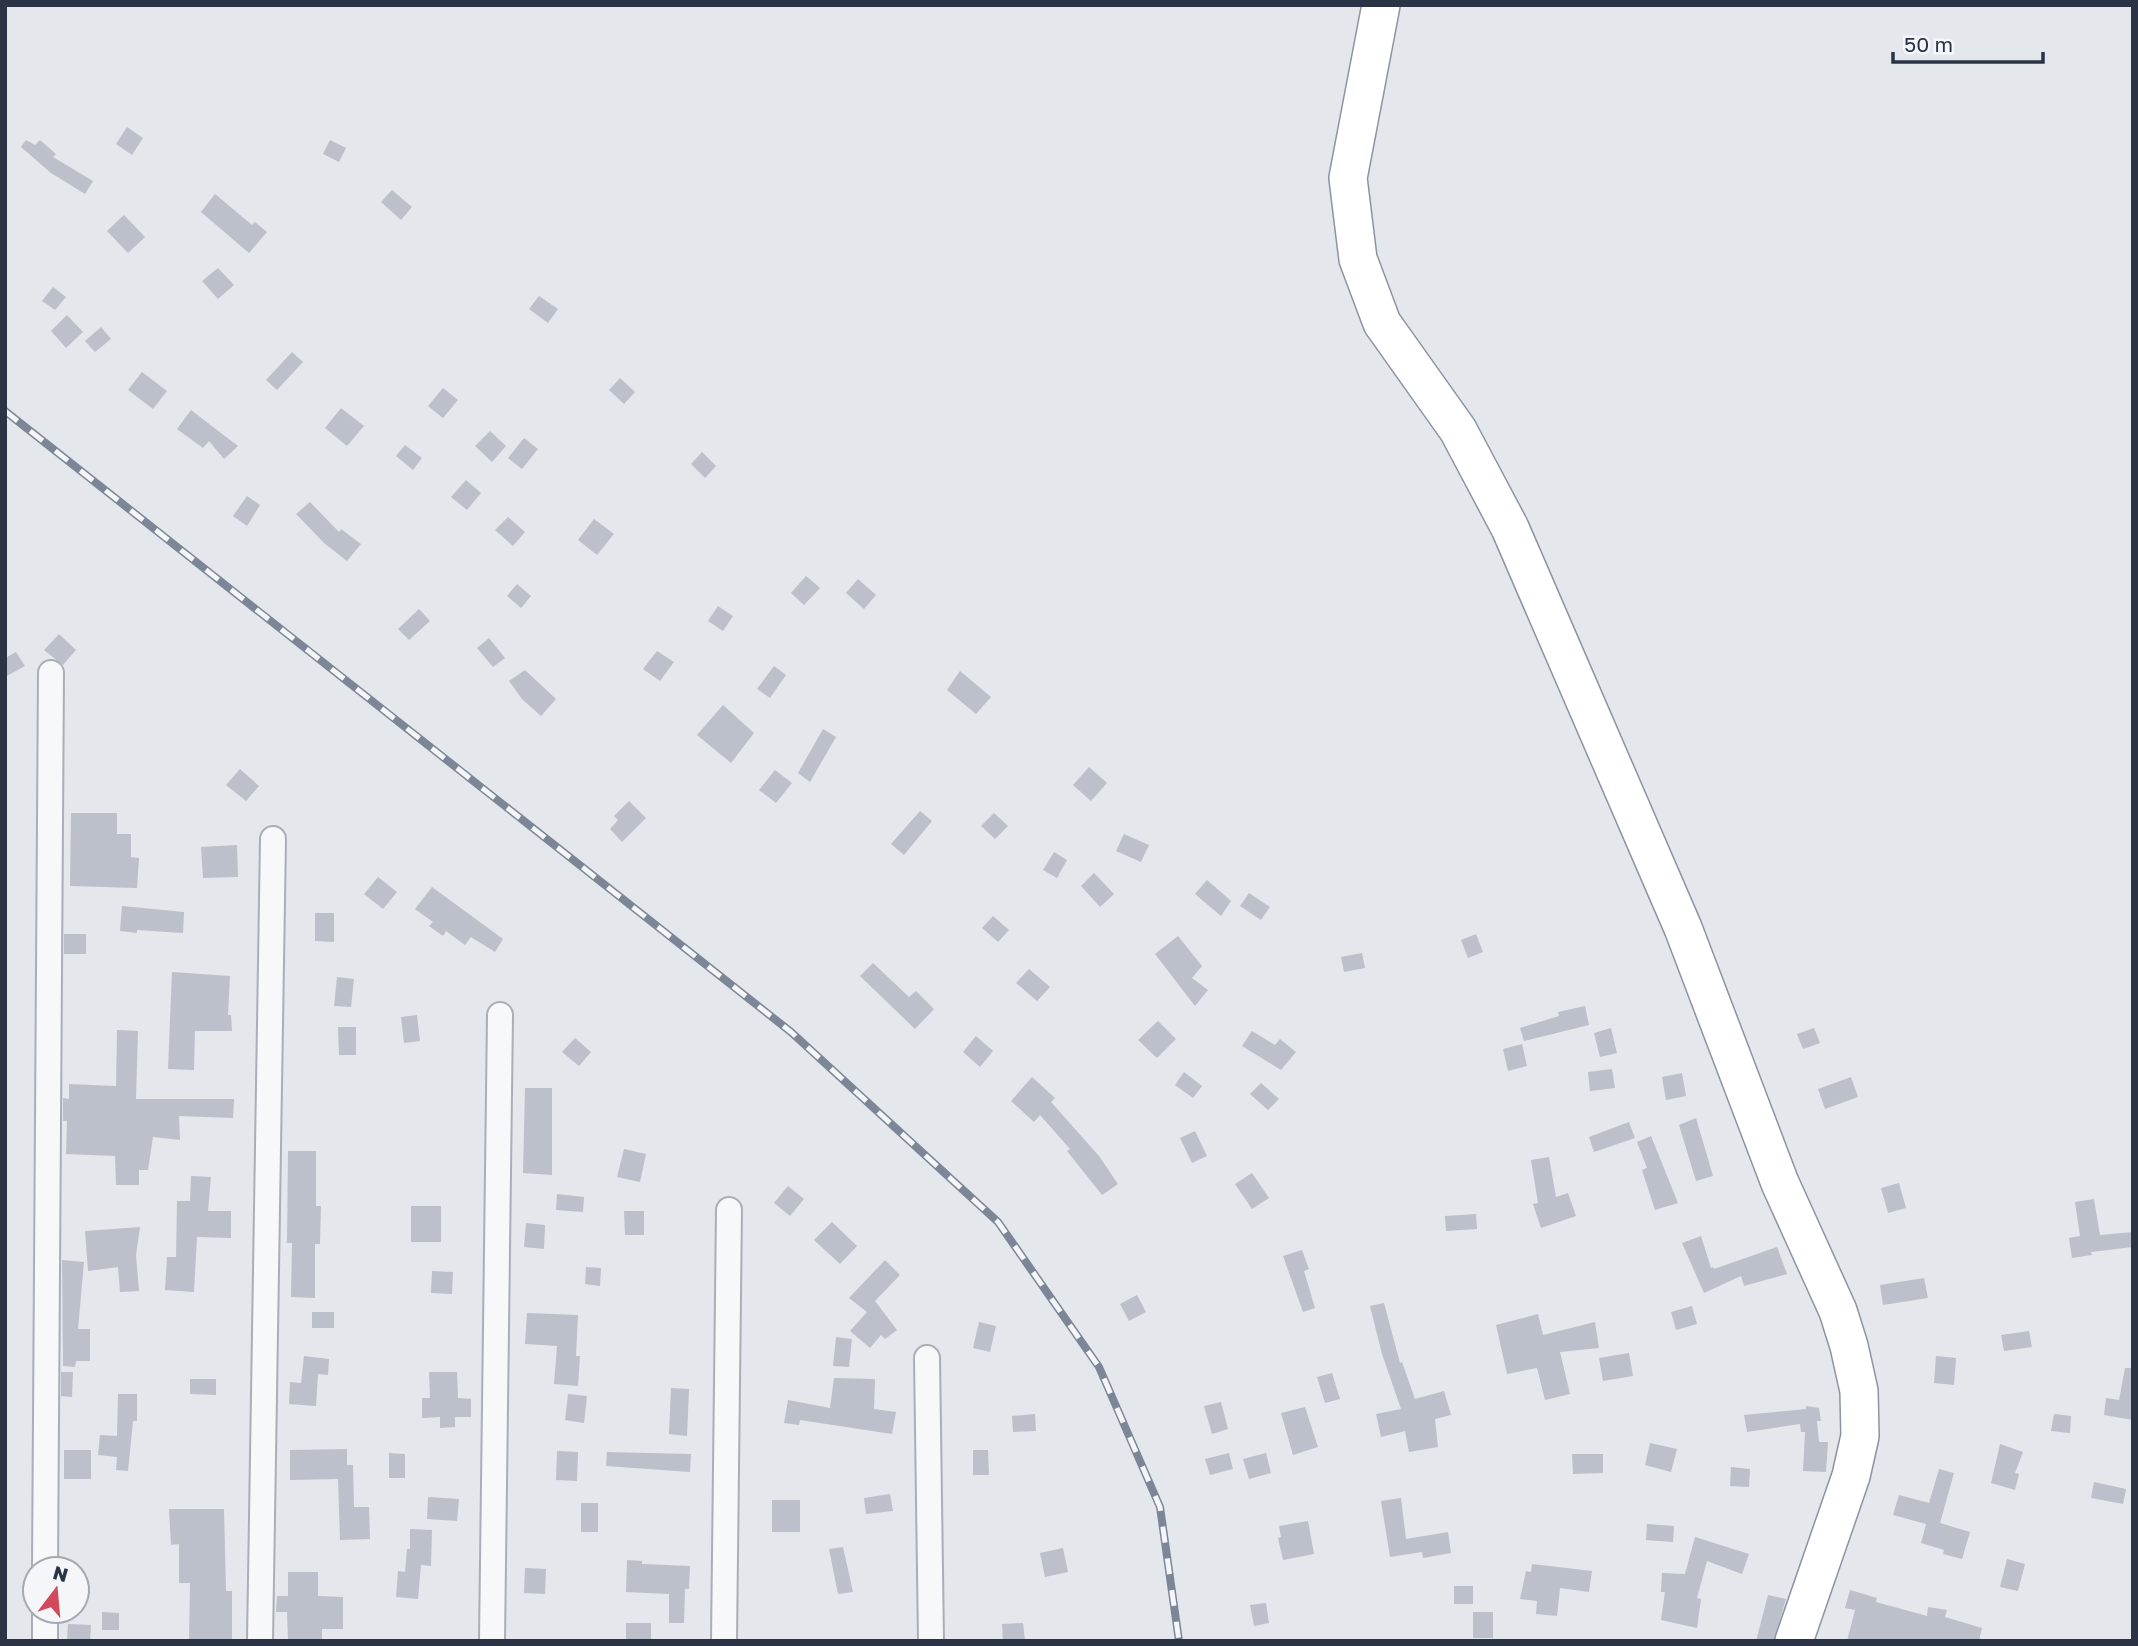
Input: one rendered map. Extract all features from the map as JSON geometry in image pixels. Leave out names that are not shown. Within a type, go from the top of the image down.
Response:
[{"type":"highway","points":[[1381,5],[1348,178],[1358,259],[1382,323],[1458,430],[1512,533],[1683,928],[1780,1183],[1838,1311],[1849,1346],[1859,1391],[1860,1436],[1852,1476],[1794,1641]]},
{"type":"street","points":[[45,1555],[51,673]]},
{"type":"street","points":[[260,1641],[273,839]]},
{"type":"street","points":[[492,1641],[500,1015]]},
{"type":"street","points":[[724,1641],[729,1210]]},
{"type":"street","points":[[927,1358],[931,1641]]},
{"type":"building","points":[[127,127],[143,138],[132,155],[116,144]]},
{"type":"building","points":[[26,140],[35,145],[40,140],[56,154],[53,157],[93,181],[85,194],[51,173],[21,147]]},
{"type":"building","points":[[330,140],[346,148],[339,162],[323,154]]},
{"type":"building","points":[[392,190],[412,207],[401,220],[381,202]]},
{"type":"building","points":[[215,194],[252,225],[255,222],[267,232],[249,253],[201,212]]},
{"type":"building","points":[[124,215],[145,237],[128,253],[107,231]]},
{"type":"building","points":[[218,268],[234,285],[218,299],[202,281]]},
{"type":"building","points":[[53,287],[66,297],[55,310],[42,301]]},
{"type":"building","points":[[539,296],[558,309],[548,323],[529,309]]},
{"type":"building","points":[[67,315],[83,332],[66,348],[51,331]]},
{"type":"building","points":[[101,327],[111,339],[95,352],[85,341]]},
{"type":"building","points":[[292,352],[303,362],[277,390],[266,380]]},
{"type":"building","points":[[142,372],[167,391],[153,409],[128,390]]},
{"type":"building","points":[[620,378],[635,392],[624,404],[609,390]]},
{"type":"building","points":[[443,388],[458,400],[443,418],[428,406]]},
{"type":"building","points":[[341,408],[364,426],[347,446],[325,428]]},
{"type":"building","points":[[191,410],[238,446],[224,459],[209,441],[203,448],[177,429]]},
{"type":"building","points":[[490,431],[506,446],[492,462],[475,446]]},
{"type":"building","points":[[524,438],[538,449],[522,469],[508,458]]},
{"type":"building","points":[[405,445],[422,458],[413,470],[396,456]]},
{"type":"building","points":[[702,452],[716,466],[705,478],[691,464]]},
{"type":"building","points":[[466,480],[481,493],[467,510],[451,497]]},
{"type":"building","points":[[247,496],[260,505],[247,526],[233,516]]},
{"type":"building","points":[[310,502],[339,532],[341,529],[361,544],[347,561],[324,543],[296,514]]},
{"type":"building","points":[[508,517],[525,532],[513,546],[495,530]]},
{"type":"building","points":[[594,519],[614,534],[597,555],[578,540]]},
{"type":"building","points":[[806,576],[820,588],[804,605],[791,593]]},
{"type":"building","points":[[858,579],[876,595],[864,609],[846,593]]},
{"type":"building","points":[[517,584],[531,596],[521,608],[507,596]]},
{"type":"building","points":[[718,606],[733,616],[723,631],[708,621]]},
{"type":"building","points":[[419,609],[430,621],[409,640],[398,629]]},
{"type":"building","points":[[59,634],[76,650],[63,665],[44,650]]},
{"type":"building","points":[[489,638],[505,658],[493,667],[477,648]]},
{"type":"building","points":[[657,651],[674,662],[660,681],[643,669]]},
{"type":"building","points":[[16,652],[25,666],[5,677],[5,658]]},
{"type":"building","points":[[774,666],[786,675],[770,698],[757,689]]},
{"type":"building","points":[[525,670],[556,699],[541,716],[522,699],[509,681]]},
{"type":"building","points":[[960,671],[991,697],[976,714],[947,690]]},
{"type":"building","points":[[723,705],[754,733],[731,763],[697,735]]},
{"type":"building","points":[[823,729],[836,737],[810,782],[798,773]]},
{"type":"building","points":[[1089,767],[1107,783],[1091,801],[1073,785]]},
{"type":"building","points":[[240,769],[259,786],[246,801],[226,785]]},
{"type":"building","points":[[775,770],[792,783],[776,803],[759,790]]},
{"type":"building","points":[[629,801],[646,818],[622,842],[610,829],[618,820],[614,816]]},
{"type":"building","points":[[920,811],[932,821],[904,855],[891,844]]},
{"type":"building","points":[[71,813],[117,813],[117,834],[131,834],[131,857],[139,858],[137,888],[70,886]]},
{"type":"building","points":[[994,813],[1008,826],[995,839],[981,826]]},
{"type":"building","points":[[1124,834],[1149,845],[1141,862],[1116,851]]},
{"type":"building","points":[[237,845],[238,877],[203,878],[201,847]]},
{"type":"building","points":[[1054,852],[1067,860],[1057,878],[1043,870]]},
{"type":"building","points":[[1094,873],[1114,894],[1100,907],[1081,886]]},
{"type":"building","points":[[378,877],[397,892],[383,909],[364,894]]},
{"type":"building","points":[[1207,880],[1231,901],[1221,916],[1195,894]]},
{"type":"building","points":[[432,887],[503,939],[495,952],[471,937],[465,945],[446,931],[443,936],[429,926],[433,922],[415,909]]},
{"type":"building","points":[[1249,893],[1270,907],[1261,920],[1240,906]]},
{"type":"building","points":[[122,906],[184,912],[183,933],[120,931]]},
{"type":"building","points":[[315,913],[334,913],[334,942],[315,941]]},
{"type":"building","points":[[993,916],[1009,930],[998,942],[982,928]]},
{"type":"building","points":[[64,934],[86,934],[86,954],[64,954]]},
{"type":"building","points":[[1476,934],[1483,952],[1468,958],[1461,940]]},
{"type":"building","points":[[1178,936],[1202,966],[1192,978],[1208,990],[1195,1006],[1155,954]]},
{"type":"building","points":[[1362,953],[1365,968],[1344,972],[1341,957]]},
{"type":"building","points":[[873,963],[909,997],[916,991],[934,1009],[915,1029],[860,976]]},
{"type":"building","points":[[1029,969],[1050,987],[1037,1001],[1016,983]]},
{"type":"building","points":[[172,972],[230,976],[228,1015],[231,1015],[232,1031],[195,1031],[194,1070],[168,1069]]},
{"type":"building","points":[[337,977],[354,979],[351,1007],[334,1006]]},
{"type":"building","points":[[1585,1006],[1589,1025],[1524,1041],[1520,1028],[1559,1016],[1558,1012]]},
{"type":"building","points":[[417,1015],[420,1041],[404,1043],[401,1017]]},
{"type":"building","points":[[1158,1021],[1176,1039],[1157,1058],[1138,1040]]},
{"type":"building","points":[[338,1027],[356,1027],[356,1055],[339,1055]]},
{"type":"building","points":[[1611,1028],[1617,1053],[1600,1057],[1594,1033]]},
{"type":"building","points":[[1814,1028],[1820,1043],[1803,1049],[1797,1034]]},
{"type":"building","points":[[117,1030],[138,1031],[136,1099],[234,1099],[233,1118],[179,1116],[180,1140],[153,1137],[148,1170],[139,1170],[139,1185],[116,1185],[115,1156],[66,1154],[67,1121],[63,1121],[63,1098],[69,1099],[69,1084],[116,1086]]},
{"type":"building","points":[[1252,1031],[1275,1045],[1280,1039],[1296,1052],[1281,1070],[1242,1046]]},
{"type":"building","points":[[976,1036],[993,1051],[980,1067],[963,1052]]},
{"type":"building","points":[[575,1038],[591,1052],[579,1066],[562,1052]]},
{"type":"building","points":[[1522,1044],[1527,1066],[1508,1071],[1503,1049]]},
{"type":"building","points":[[1612,1069],[1615,1088],[1590,1091],[1588,1072]]},
{"type":"building","points":[[1184,1072],[1202,1086],[1193,1098],[1175,1085]]},
{"type":"building","points":[[1682,1073],[1686,1096],[1666,1100],[1662,1077]]},
{"type":"building","points":[[1032,1077],[1055,1098],[1051,1102],[1099,1156],[1118,1184],[1102,1195],[1067,1151],[1070,1149],[1040,1115],[1034,1122],[1011,1101]]},
{"type":"building","points":[[1851,1077],[1858,1097],[1825,1109],[1818,1089]]},
{"type":"building","points":[[1261,1083],[1279,1099],[1268,1110],[1250,1094]]},
{"type":"building","points":[[525,1088],[552,1088],[552,1175],[523,1173]]},
{"type":"building","points":[[1696,1118],[1713,1176],[1696,1181],[1679,1125]]},
{"type":"building","points":[[1629,1122],[1635,1138],[1594,1152],[1589,1137]]},
{"type":"building","points":[[1195,1131],[1207,1156],[1192,1163],[1180,1138]]},
{"type":"building","points":[[1651,1136],[1678,1203],[1655,1210],[1642,1170],[1647,1168],[1637,1142]]},
{"type":"building","points":[[624,1149],[646,1154],[640,1182],[617,1177]]},
{"type":"building","points":[[288,1151],[316,1151],[316,1206],[321,1206],[320,1244],[315,1244],[315,1298],[291,1297],[292,1243],[287,1243]]},
{"type":"building","points":[[1549,1157],[1556,1197],[1568,1193],[1576,1216],[1541,1228],[1533,1204],[1538,1203],[1531,1160]]},
{"type":"building","points":[[1252,1173],[1269,1198],[1252,1209],[1235,1184]]},
{"type":"building","points":[[191,1176],[211,1177],[208,1211],[231,1211],[231,1238],[197,1237],[194,1292],[165,1290],[167,1257],[176,1257],[177,1201],[190,1201]]},
{"type":"building","points":[[1899,1183],[1906,1208],[1888,1213],[1881,1188]]},
{"type":"building","points":[[788,1186],[804,1199],[790,1216],[774,1203]]},
{"type":"building","points":[[557,1194],[584,1197],[583,1212],[556,1210]]},
{"type":"building","points":[[2094,1199],[2100,1235],[2133,1232],[2133,1247],[2091,1252],[2092,1255],[2072,1258],[2069,1238],[2080,1236],[2075,1202]]},
{"type":"building","points":[[411,1206],[441,1206],[441,1242],[411,1242]]},
{"type":"building","points":[[624,1211],[644,1211],[644,1235],[625,1235]]},
{"type":"building","points":[[1476,1214],[1477,1229],[1446,1231],[1445,1216]]},
{"type":"building","points":[[832,1222],[857,1246],[840,1264],[814,1240]]},
{"type":"building","points":[[526,1223],[545,1225],[544,1249],[524,1247]]},
{"type":"building","points":[[140,1227],[136,1255],[139,1291],[120,1292],[118,1267],[88,1271],[85,1231]]},
{"type":"building","points":[[1701,1236],[1711,1268],[1777,1247],[1787,1274],[1744,1286],[1741,1276],[1704,1293],[1682,1243]]},
{"type":"building","points":[[1302,1250],[1309,1269],[1304,1271],[1315,1308],[1303,1312],[1283,1256]]},
{"type":"building","points":[[62,1260],[84,1262],[78,1329],[90,1329],[90,1361],[76,1361],[75,1367],[63,1366]]},
{"type":"building","points":[[885,1260],[900,1275],[875,1301],[897,1330],[885,1339],[881,1335],[870,1348],[850,1331],[867,1312],[849,1298]]},
{"type":"building","points":[[586,1267],[601,1268],[600,1286],[585,1284]]},
{"type":"building","points":[[432,1271],[453,1272],[452,1294],[431,1293]]},
{"type":"building","points":[[1924,1278],[1928,1298],[1883,1305],[1880,1285]]},
{"type":"building","points":[[1137,1295],[1146,1312],[1129,1321],[1120,1304]]},
{"type":"building","points":[[1384,1303],[1400,1363],[1402,1362],[1415,1399],[1444,1391],[1451,1415],[1435,1419],[1438,1447],[1409,1452],[1405,1431],[1381,1437],[1376,1414],[1401,1409],[1382,1354],[1370,1306]]},
{"type":"building","points":[[1692,1306],[1697,1324],[1676,1330],[1671,1312]]},
{"type":"building","points":[[312,1312],[334,1312],[334,1328],[312,1328]]},
{"type":"building","points":[[527,1313],[578,1315],[578,1386],[554,1384],[557,1346],[525,1344]]},
{"type":"building","points":[[1538,1314],[1543,1335],[1595,1322],[1599,1348],[1560,1352],[1570,1394],[1545,1400],[1537,1368],[1507,1374],[1496,1325]]},
{"type":"building","points":[[979,1322],[996,1326],[990,1352],[973,1348]]},
{"type":"building","points":[[2029,1331],[2032,1347],[2004,1351],[2001,1335]]},
{"type":"building","points":[[836,1337],[852,1339],[849,1367],[833,1366]]},
{"type":"building","points":[[1629,1353],[1633,1376],[1603,1381],[1599,1358]]},
{"type":"building","points":[[304,1356],[329,1359],[328,1375],[318,1374],[316,1406],[289,1404],[290,1382],[301,1383]]},
{"type":"building","points":[[1936,1356],[1956,1358],[1954,1385],[1934,1383]]},
{"type":"building","points":[[2125,1368],[2133,1368],[2133,1420],[2104,1415],[2106,1398],[2119,1400]]},
{"type":"building","points":[[61,1372],[73,1372],[72,1397],[61,1396]]},
{"type":"building","points":[[429,1372],[457,1372],[458,1398],[471,1399],[471,1417],[455,1417],[455,1427],[440,1428],[440,1417],[422,1418],[422,1398],[430,1398]]},
{"type":"building","points":[[1332,1373],[1340,1399],[1325,1403],[1317,1377]]},
{"type":"building","points":[[834,1378],[875,1379],[874,1409],[896,1412],[892,1434],[800,1420],[799,1425],[784,1423],[788,1400],[830,1408]]},
{"type":"building","points":[[190,1379],[216,1379],[216,1395],[190,1394]]},
{"type":"building","points":[[671,1388],[689,1389],[687,1436],[669,1434]]},
{"type":"building","points":[[118,1394],[137,1394],[137,1421],[133,1421],[128,1471],[116,1470],[117,1457],[98,1455],[100,1435],[117,1436]]},
{"type":"building","points":[[568,1394],[587,1396],[584,1423],[565,1420]]},
{"type":"building","points":[[1221,1402],[1228,1429],[1212,1434],[1204,1406]]},
{"type":"building","points":[[1806,1406],[1819,1408],[1819,1442],[1828,1442],[1826,1472],[1803,1471],[1805,1432],[1801,1432],[1800,1424],[1747,1432],[1744,1415],[1806,1409]]},
{"type":"building","points":[[1305,1407],[1318,1447],[1293,1455],[1281,1413]]},
{"type":"building","points":[[1035,1414],[1036,1431],[1013,1432],[1012,1416]]},
{"type":"building","points":[[2054,1414],[2071,1416],[2070,1433],[2051,1431]]},
{"type":"building","points":[[1650,1443],[1677,1449],[1671,1472],[1645,1465]]},
{"type":"building","points":[[2000,1444],[2023,1452],[2015,1473],[2019,1474],[2015,1490],[1991,1483]]},
{"type":"building","points":[[347,1449],[347,1465],[353,1465],[354,1507],[369,1507],[370,1539],[340,1540],[338,1479],[290,1480],[290,1450]]},
{"type":"building","points":[[64,1450],[91,1450],[91,1479],[64,1479]]},
{"type":"building","points":[[973,1450],[988,1450],[989,1475],[973,1475]]},
{"type":"building","points":[[557,1451],[578,1452],[577,1481],[556,1480]]},
{"type":"building","points":[[607,1452],[691,1454],[690,1472],[606,1466]]},
{"type":"building","points":[[389,1453],[405,1454],[405,1478],[389,1478]]},
{"type":"building","points":[[1229,1453],[1233,1469],[1210,1475],[1205,1459]]},
{"type":"building","points":[[1266,1453],[1271,1473],[1249,1479],[1243,1459]]},
{"type":"building","points":[[1572,1454],[1603,1454],[1603,1473],[1573,1474]]},
{"type":"building","points":[[1731,1467],[1750,1469],[1749,1487],[1730,1486]]},
{"type":"building","points":[[1939,1469],[1954,1473],[1940,1523],[1970,1532],[1962,1559],[1943,1554],[1944,1550],[1921,1543],[1926,1524],[1893,1515],[1899,1495],[1929,1503]]},
{"type":"building","points":[[2094,1482],[2126,1489],[2123,1504],[2091,1498]]},
{"type":"building","points":[[890,1494],[893,1511],[866,1514],[864,1498]]},
{"type":"building","points":[[428,1497],[459,1499],[457,1521],[427,1519]]},
{"type":"building","points":[[1401,1498],[1406,1539],[1448,1532],[1451,1553],[1423,1558],[1422,1552],[1390,1557],[1381,1501]]},
{"type":"building","points":[[772,1500],[800,1500],[800,1532],[772,1532]]},
{"type":"building","points":[[581,1503],[598,1503],[598,1532],[581,1532]]},
{"type":"building","points":[[169,1509],[224,1509],[226,1591],[232,1591],[232,1641],[189,1639],[190,1583],[179,1583],[179,1544],[171,1545]]},
{"type":"building","points":[[1308,1521],[1314,1554],[1283,1560],[1278,1538],[1281,1537],[1279,1526]]},
{"type":"building","points":[[1647,1524],[1674,1526],[1673,1542],[1646,1540]]},
{"type":"building","points":[[410,1529],[432,1530],[431,1566],[421,1565],[418,1599],[396,1597],[398,1571],[405,1572],[407,1549],[410,1549]]},
{"type":"building","points":[[1695,1537],[1749,1554],[1742,1574],[1707,1561],[1697,1598],[1701,1599],[1697,1628],[1661,1620],[1665,1592],[1661,1592],[1662,1573],[1685,1574]]},
{"type":"building","points":[[843,1547],[853,1592],[838,1594],[829,1549]]},
{"type":"building","points":[[1063,1548],[1068,1572],[1045,1577],[1040,1553]]},
{"type":"building","points":[[2007,1559],[2025,1564],[2018,1591],[2000,1587]]},
{"type":"building","points":[[627,1560],[642,1561],[642,1564],[690,1566],[689,1589],[685,1589],[684,1623],[669,1623],[669,1594],[626,1592]]},
{"type":"building","points":[[1532,1564],[1592,1571],[1589,1592],[1560,1588],[1557,1616],[1536,1614],[1537,1601],[1520,1599],[1526,1571],[1531,1572]]},
{"type":"building","points":[[525,1568],[546,1569],[545,1594],[524,1593]]},
{"type":"building","points":[[288,1572],[318,1572],[318,1596],[343,1597],[343,1629],[322,1629],[322,1641],[288,1641],[287,1612],[276,1612],[277,1596],[288,1596]]},
{"type":"building","points":[[1454,1586],[1473,1586],[1473,1604],[1454,1604]]},
{"type":"building","points":[[1850,1590],[1877,1598],[1876,1602],[1927,1616],[1928,1607],[1947,1610],[1945,1617],[1982,1628],[1979,1641],[1847,1641],[1855,1610],[1845,1608]]},
{"type":"building","points":[[1768,1595],[1786,1599],[1774,1641],[1756,1641]]},
{"type":"building","points":[[1266,1603],[1269,1623],[1254,1626],[1250,1605]]},
{"type":"building","points":[[102,1612],[119,1613],[119,1630],[102,1630]]},
{"type":"building","points":[[1473,1612],[1493,1612],[1493,1638],[1473,1638]]},
{"type":"building","points":[[626,1623],[651,1623],[651,1641],[626,1641]]},
{"type":"building","points":[[1023,1623],[1025,1641],[1003,1641],[1002,1624]]},
{"type":"building","points":[[68,1625],[91,1625],[90,1641],[67,1641]]},
{"type":"railway","points":[[5,411],[791,1032],[998,1222],[1099,1367],[1160,1507],[1179,1641]]}]
